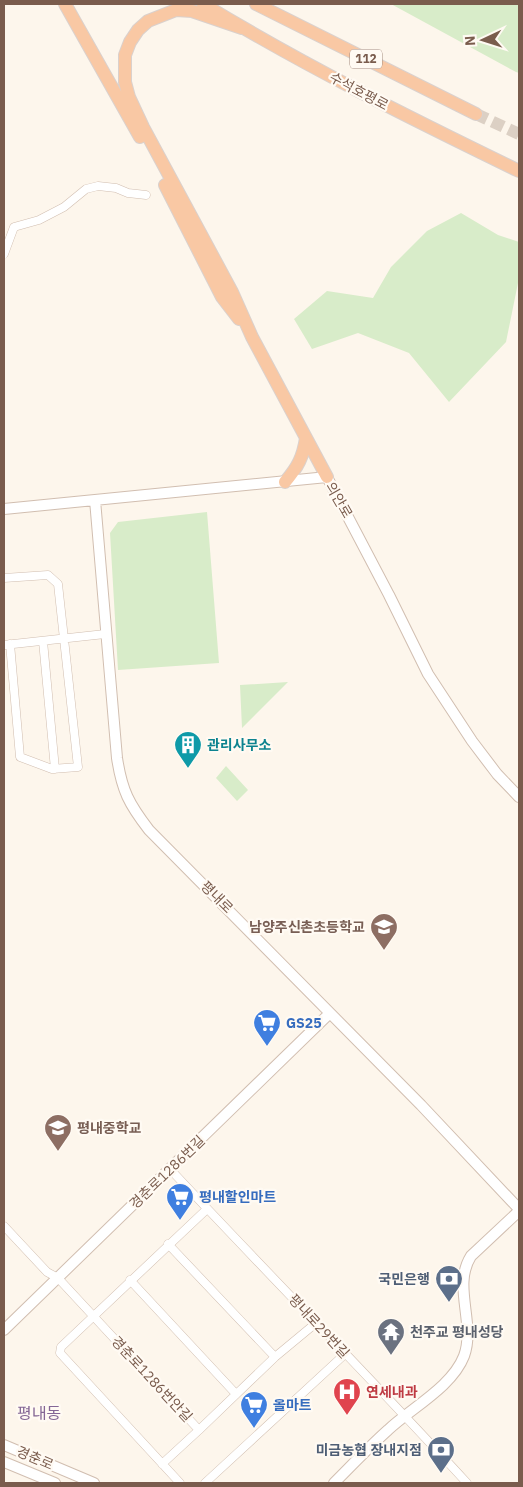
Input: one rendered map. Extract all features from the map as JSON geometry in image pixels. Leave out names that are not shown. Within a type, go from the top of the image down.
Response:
[{"type":"highway","points":[[65,4],[146,148],[222,297],[252,337]]},
{"type":"highway","name":"수석호평로","points":[[203,4],[242,28],[394,110],[519,171]]},
{"type":"highway","name":"112","points":[[256,4],[476,114]]},
{"type":"highway","points":[[242,28],[192,11],[176,10],[161,15],[148,21],[138,30],[130,42],[125,55],[125,82],[129,97],[143,126],[232,292],[252,337],[327,477]]},
{"type":"highway","points":[[285,482],[293,473],[303,454],[306,438]]},
{"type":"street","points":[[4,254],[14,227],[39,220],[64,207],[86,189],[98,186],[146,195]]},
{"type":"street","name":"의안로","points":[[4,509],[327,477],[437,688],[472,742],[497,774],[519,797]]},
{"type":"street","name":"평내로","points":[[95,500],[117,758],[120,778],[127,798],[149,830],[254,934],[329,1014],[421,1105],[519,1210]]},
{"type":"street","points":[[4,578],[48,574],[58,584],[65,638],[78,767],[52,770],[20,757],[7,645],[65,638],[105,634]]},
{"type":"street","points":[[43,641],[55,769]]},
{"type":"street","name":"경춘로1286번길","points":[[4,1330],[329,1014]]},
{"type":"street","name":"평내로29번길","points":[[170,1169],[405,1415],[467,1483]]},
{"type":"street","points":[[180,1483],[60,1353],[61,1347],[207,1208]]},
{"type":"street","points":[[334,1483],[388,1429],[434,1393],[454,1374],[464,1356],[467,1339],[463,1275],[466,1265],[471,1256],[519,1210]]},
{"type":"street","name":"경춘로1286번안길","points":[[4,1226],[47,1272],[58,1278],[199,1430],[275,1358],[316,1323]]},
{"type":"street","points":[[168,1244],[275,1358]]},
{"type":"street","points":[[130,1280],[236,1394]]},
{"type":"street","points":[[205,1483],[345,1354]]},
{"type":"street","points":[[162,1464],[199,1430]]},
{"type":"street","name":"경춘로","points":[[4,1445],[94,1483]]},
{"type":"street","name":"경춘로","points":[[4,1462],[55,1483]]},
{"type":"green space","points":[[391,4],[519,4],[519,73],[516,72]]},
{"type":"green space","points":[[461,213],[498,235],[519,242],[519,278],[506,342],[449,402],[409,353],[358,333],[312,349],[294,319],[327,291],[373,298],[391,267],[427,231]]},
{"type":"green space","points":[[207,512],[219,663],[118,670],[110,533],[118,522]]},
{"type":"green space","points":[[288,682],[242,728],[240,685]]},
{"type":"green space","points":[[226,766],[248,790],[237,801],[216,778]]},
{"type":"tunnel","points":[[476,114],[519,134]]},
{"type":"place","name":"관리사무소","points":[[188,769]]},
{"type":"place","name":"남양주신촌초등학교","points":[[384,951]]},
{"type":"place","name":"GS25","points":[[267,1047]]},
{"type":"place","name":"평내중학교","points":[[58,1152]]},
{"type":"place","name":"평내할인마트","points":[[180,1221]]},
{"type":"place","name":"국민은행","points":[[449,1303]]},
{"type":"place","name":"천주교 평내성당","points":[[391,1356]]},
{"type":"place","name":"연세내과","points":[[347,1416]]},
{"type":"place","name":"올마트","points":[[254,1429]]},
{"type":"place","name":"미금농협 장내지점","points":[[441,1474]]},
{"type":"district","name":"평내동","points":[[39,1413]]}]
